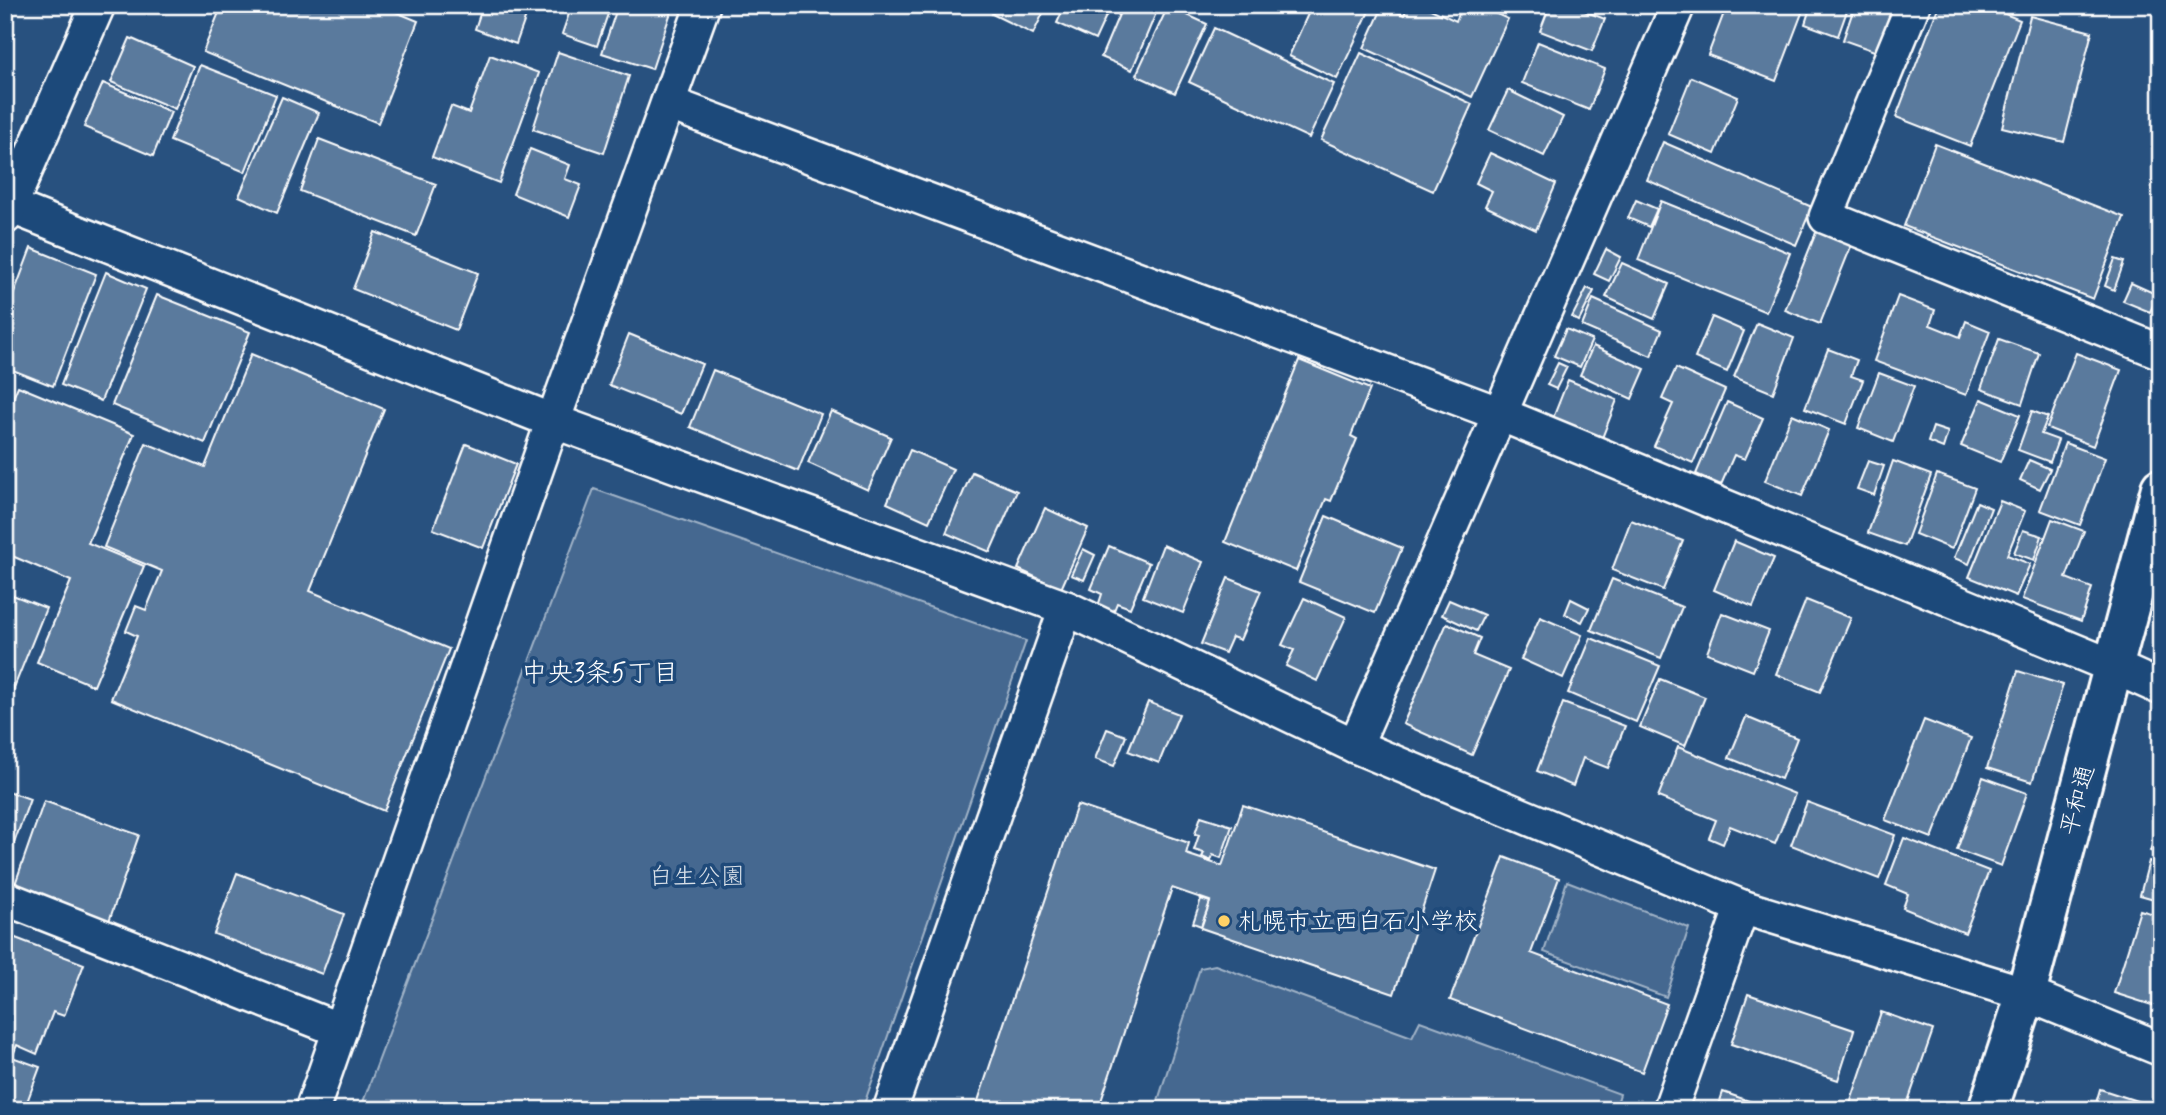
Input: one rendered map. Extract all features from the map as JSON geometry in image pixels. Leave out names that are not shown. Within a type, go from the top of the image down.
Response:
[{"type":"street","points":[[98,5],[8,211],[553,421],[1066,608],[1355,746],[1742,907],[2026,994],[2161,1049]]},
{"type":"street","points":[[312,1110],[553,421],[703,5]]},
{"type":"street","points":[[1355,746],[1678,5]]},
{"type":"street","points":[[1913,5],[1826,218],[2161,352]]},
{"type":"street","points":[[668,103],[1500,414],[2161,688]]},
{"type":"street","name":"平和通","points":[[1987,1110],[2026,994],[2161,488]]},
{"type":"street","points":[[890,1110],[1066,608]]},
{"type":"street","points":[[5,898],[340,1030]]},
{"type":"street","points":[[1671,1110],[1742,907]]},
{"type":"green space","name":"白生公園","points":[[594,489],[1026,641],[862,1110],[360,1110]]},
{"type":"green space","points":[[1567,881],[1689,928],[1666,997],[1544,952]]},
{"type":"green space","points":[[1215,965],[1412,1037],[1420,1021],[1620,1094],[1615,1110],[1155,1110],[1200,968]]},
{"type":"building","points":[[222,5],[379,5],[418,21],[378,123],[203,52]]},
{"type":"building","points":[[483,5],[530,5],[516,44],[475,29]]},
{"type":"building","points":[[572,5],[611,5],[597,46],[562,34]]},
{"type":"building","points":[[618,5],[673,6],[652,69],[602,53]]},
{"type":"building","points":[[997,5],[1047,5],[1033,34],[992,14]]},
{"type":"building","points":[[1065,5],[1111,5],[1095,40],[1057,23]]},
{"type":"building","points":[[1123,5],[1159,6],[1132,70],[1101,57]]},
{"type":"building","points":[[1312,5],[1372,5],[1337,79],[1289,56]]},
{"type":"building","points":[[1408,5],[1422,5],[1456,21],[1463,5],[1477,5],[1508,19],[1472,97],[1364,48],[1383,6],[1404,15]]},
{"type":"building","points":[[1550,5],[1569,5],[1605,19],[1592,51],[1540,31]]},
{"type":"building","points":[[1727,5],[1805,5],[1776,81],[1708,55]]},
{"type":"building","points":[[1811,5],[1849,5],[1838,36],[1805,24]]},
{"type":"building","points":[[1855,5],[1897,5],[1880,53],[1843,40]]},
{"type":"building","points":[[1939,5],[1983,5],[2020,20],[1970,146],[1896,117]]},
{"type":"building","points":[[1168,6],[1207,24],[1175,93],[1136,75]]},
{"type":"building","points":[[2030,16],[2092,32],[2064,142],[2002,127]]},
{"type":"building","points":[[1214,28],[1334,84],[1309,138],[1189,82]]},
{"type":"building","points":[[130,38],[193,66],[175,109],[111,82]]},
{"type":"building","points":[[1538,42],[1605,69],[1589,110],[1522,83]]},
{"type":"building","points":[[558,52],[629,76],[604,153],[533,129]]},
{"type":"building","points":[[1361,53],[1472,104],[1433,191],[1321,140]]},
{"type":"building","points":[[490,55],[539,73],[499,183],[432,157],[451,106],[469,113]]},
{"type":"building","points":[[200,65],[276,95],[245,172],[170,141]]},
{"type":"building","points":[[1691,77],[1738,97],[1715,154],[1668,134]]},
{"type":"building","points":[[103,83],[171,112],[153,156],[84,127]]},
{"type":"building","points":[[1508,90],[1563,117],[1544,156],[1489,130]]},
{"type":"building","points":[[282,97],[319,113],[277,213],[239,196]]},
{"type":"building","points":[[319,139],[436,184],[416,236],[300,191]]},
{"type":"building","points":[[1663,142],[1812,207],[1796,245],[1647,180]]},
{"type":"building","points":[[1935,144],[2124,217],[2093,299],[1904,226]]},
{"type":"building","points":[[530,149],[570,165],[565,179],[581,185],[569,217],[513,194]]},
{"type":"building","points":[[1490,153],[1556,184],[1536,230],[1485,206],[1492,191],[1476,183]]},
{"type":"building","points":[[1636,200],[1657,209],[1649,227],[1628,218]]},
{"type":"building","points":[[1661,201],[1790,253],[1766,312],[1638,260]]},
{"type":"building","points":[[1821,220],[1856,234],[1820,324],[1785,310]]},
{"type":"building","points":[[375,232],[478,273],[456,330],[353,289]]},
{"type":"building","points":[[31,248],[96,274],[53,386],[5,367],[5,317]]},
{"type":"building","points":[[1606,249],[1621,257],[1609,281],[1594,274]]},
{"type":"building","points":[[2115,259],[2124,262],[2114,290],[2105,286]]},
{"type":"building","points":[[1622,263],[1669,284],[1654,319],[1606,297]]},
{"type":"building","points":[[106,272],[146,289],[101,401],[61,385]]},
{"type":"building","points":[[2131,283],[2158,295],[2150,312],[2123,301]]},
{"type":"building","points":[[1587,288],[1594,291],[1579,321],[1572,317]]},
{"type":"building","points":[[157,295],[250,332],[205,443],[112,405]]},
{"type":"building","points":[[1898,296],[1935,310],[1930,325],[1960,337],[1966,321],[1990,331],[1966,395],[1874,361]]},
{"type":"building","points":[[1593,299],[1662,330],[1651,356],[1582,326]]},
{"type":"building","points":[[1712,317],[1744,331],[1727,372],[1695,358]]},
{"type":"building","points":[[1757,323],[1794,338],[1773,393],[1734,377]]},
{"type":"building","points":[[1566,329],[1592,340],[1580,367],[1554,356]]},
{"type":"building","points":[[629,334],[702,364],[681,414],[609,385]]},
{"type":"building","points":[[1999,339],[2039,353],[2022,404],[1981,389]]},
{"type":"building","points":[[1593,346],[1645,369],[1632,399],[1580,375]]},
{"type":"building","points":[[1828,349],[1857,360],[1851,376],[1863,380],[1846,424],[1805,408]]},
{"type":"building","points":[[2076,353],[2121,370],[2093,446],[2047,428]]},
{"type":"building","points":[[251,354],[384,409],[310,591],[449,649],[384,811],[111,699],[137,636],[126,631],[136,606],[146,610],[162,571],[104,547],[146,443],[205,467]]},
{"type":"building","points":[[1299,360],[1370,389],[1351,436],[1357,439],[1331,501],[1326,499],[1296,571],[1225,542]]},
{"type":"building","points":[[1558,363],[1567,367],[1556,389],[1547,385]]},
{"type":"building","points":[[1676,368],[1725,390],[1693,463],[1654,446],[1673,404],[1662,399]]},
{"type":"building","points":[[713,370],[821,414],[798,471],[690,427]]},
{"type":"building","points":[[1879,373],[1914,386],[1893,442],[1858,428]]},
{"type":"building","points":[[1568,380],[1617,400],[1602,438],[1553,418]]},
{"type":"building","points":[[18,386],[134,434],[88,543],[144,566],[94,686],[37,662],[71,581],[5,553],[5,417]]},
{"type":"building","points":[[1981,399],[2020,415],[2000,462],[1961,446]]},
{"type":"building","points":[[1727,402],[1763,418],[1745,459],[1734,455],[1721,485],[1696,474]]},
{"type":"building","points":[[831,411],[891,437],[868,490],[808,463]]},
{"type":"building","points":[[2032,411],[2048,417],[2041,434],[2058,440],[2050,462],[2018,450]]},
{"type":"building","points":[[1792,414],[1829,430],[1802,496],[1765,481]]},
{"type":"building","points":[[1933,427],[1948,432],[1943,448],[1928,442]]},
{"type":"building","points":[[2065,443],[2105,458],[2080,525],[2040,510]]},
{"type":"building","points":[[466,444],[516,464],[483,548],[433,529]]},
{"type":"building","points":[[910,450],[953,469],[929,522],[887,503]]},
{"type":"building","points":[[2029,460],[2050,469],[2040,489],[2020,480]]},
{"type":"building","points":[[1868,461],[1884,466],[1874,495],[1857,489]]},
{"type":"building","points":[[1893,461],[1931,475],[1905,546],[1868,533]]},
{"type":"building","points":[[972,472],[1017,491],[990,552],[946,533]]},
{"type":"building","points":[[1937,474],[1975,488],[1952,549],[1915,534]]},
{"type":"building","points":[[2000,501],[2025,511],[2007,555],[2030,564],[2016,596],[1969,577]]},
{"type":"building","points":[[1977,502],[1991,508],[1969,564],[1954,558]]},
{"type":"building","points":[[1045,508],[1088,528],[1061,589],[1018,569]]},
{"type":"building","points":[[1326,516],[1402,548],[1375,613],[1299,582]]},
{"type":"building","points":[[2052,519],[2084,531],[2066,578],[2092,588],[2081,621],[2022,599]]},
{"type":"building","points":[[1631,520],[1683,541],[1663,590],[1612,570]]},
{"type":"building","points":[[2023,530],[2042,536],[2034,560],[2014,553]]},
{"type":"building","points":[[1734,541],[1774,558],[1753,607],[1714,590]]},
{"type":"building","points":[[1163,545],[1203,562],[1183,613],[1143,597]]},
{"type":"building","points":[[1109,546],[1149,563],[1130,608],[1117,603],[1113,613],[1098,606],[1102,594],[1091,589]]},
{"type":"building","points":[[1083,549],[1095,555],[1084,580],[1071,575]]},
{"type":"building","points":[[1228,578],[1261,591],[1240,640],[1232,637],[1225,653],[1201,644]]},
{"type":"building","points":[[1612,579],[1682,607],[1661,658],[1591,630]]},
{"type":"building","points":[[5,592],[46,608],[5,710]]},
{"type":"building","points":[[1304,598],[1346,617],[1317,681],[1286,666],[1294,650],[1282,645]]},
{"type":"building","points":[[1571,599],[1589,608],[1582,622],[1565,614]]},
{"type":"building","points":[[1449,600],[1484,615],[1476,631],[1442,615]]},
{"type":"building","points":[[1806,600],[1851,618],[1820,692],[1776,674]]},
{"type":"building","points":[[1722,613],[1769,631],[1753,671],[1707,653]]},
{"type":"building","points":[[1540,617],[1582,635],[1563,678],[1521,659]]},
{"type":"building","points":[[1447,623],[1480,638],[1473,655],[1509,670],[1472,755],[1403,724]]},
{"type":"building","points":[[1591,638],[1660,666],[1636,722],[1568,693]]},
{"type":"building","points":[[2018,671],[2063,685],[2032,782],[1987,768]]},
{"type":"building","points":[[1660,679],[1705,697],[1685,746],[1640,727]]},
{"type":"building","points":[[1148,702],[1179,714],[1159,763],[1128,751]]},
{"type":"building","points":[[1563,703],[1625,726],[1608,768],[1583,758],[1573,786],[1537,771]]},
{"type":"building","points":[[1746,717],[1797,738],[1781,779],[1729,758]]},
{"type":"building","points":[[1924,720],[1971,738],[1932,838],[1885,820]]},
{"type":"building","points":[[1107,729],[1126,736],[1114,766],[1095,759]]},
{"type":"building","points":[[1678,747],[1795,794],[1775,844],[1730,826],[1723,844],[1709,838],[1716,820],[1658,797]]},
{"type":"building","points":[[1983,777],[2027,793],[2001,866],[1957,850]]},
{"type":"building","points":[[5,790],[30,799],[5,868]]},
{"type":"building","points":[[44,801],[139,835],[108,924],[13,890]]},
{"type":"building","points":[[1807,802],[1895,835],[1879,879],[1791,845]]},
{"type":"building","points":[[1077,805],[1189,843],[1186,854],[1222,866],[1243,805],[1435,870],[1394,994],[1201,928],[1210,901],[1172,888],[1098,1110],[975,1110]]},
{"type":"building","points":[[1201,816],[1232,826],[1221,858],[1213,855],[1211,861],[1202,857],[1204,853],[1194,850],[1199,835],[1195,834]]},
{"type":"building","points":[[2161,820],[2161,855],[2150,851]]},
{"type":"building","points":[[1904,838],[1989,871],[1965,933],[1903,908],[1908,894],[1886,885]]},
{"type":"building","points":[[1504,857],[1559,878],[1531,953],[1667,1004],[1642,1072],[1450,1000]]},
{"type":"building","points":[[2149,861],[2161,865],[2161,901],[2140,895]]},
{"type":"building","points":[[237,873],[344,914],[322,974],[214,934]]},
{"type":"building","points":[[1201,899],[1210,902],[1201,926],[1193,923]]},
{"type":"building","points":[[2140,910],[2161,916],[2161,1008],[2114,993]]},
{"type":"building","points":[[5,934],[84,964],[64,1016],[53,1012],[37,1054],[17,1045],[12,1057],[40,1067],[24,1110],[5,1110]]},
{"type":"building","points":[[1748,994],[1854,1030],[1838,1080],[1731,1044]]},
{"type":"building","points":[[1881,1012],[1933,1030],[1905,1110],[1848,1110]]},
{"type":"building","points":[[2100,1089],[2146,1104],[2144,1110],[2094,1110]]},
{"type":"building","points":[[1723,1092],[1775,1110],[1717,1110]]},
{"type":"place","name":"札幌市立西白石小学校","points":[[1224,921]]},
{"type":"district","name":"中央3条5丁目","points":[[600,672]]}]
